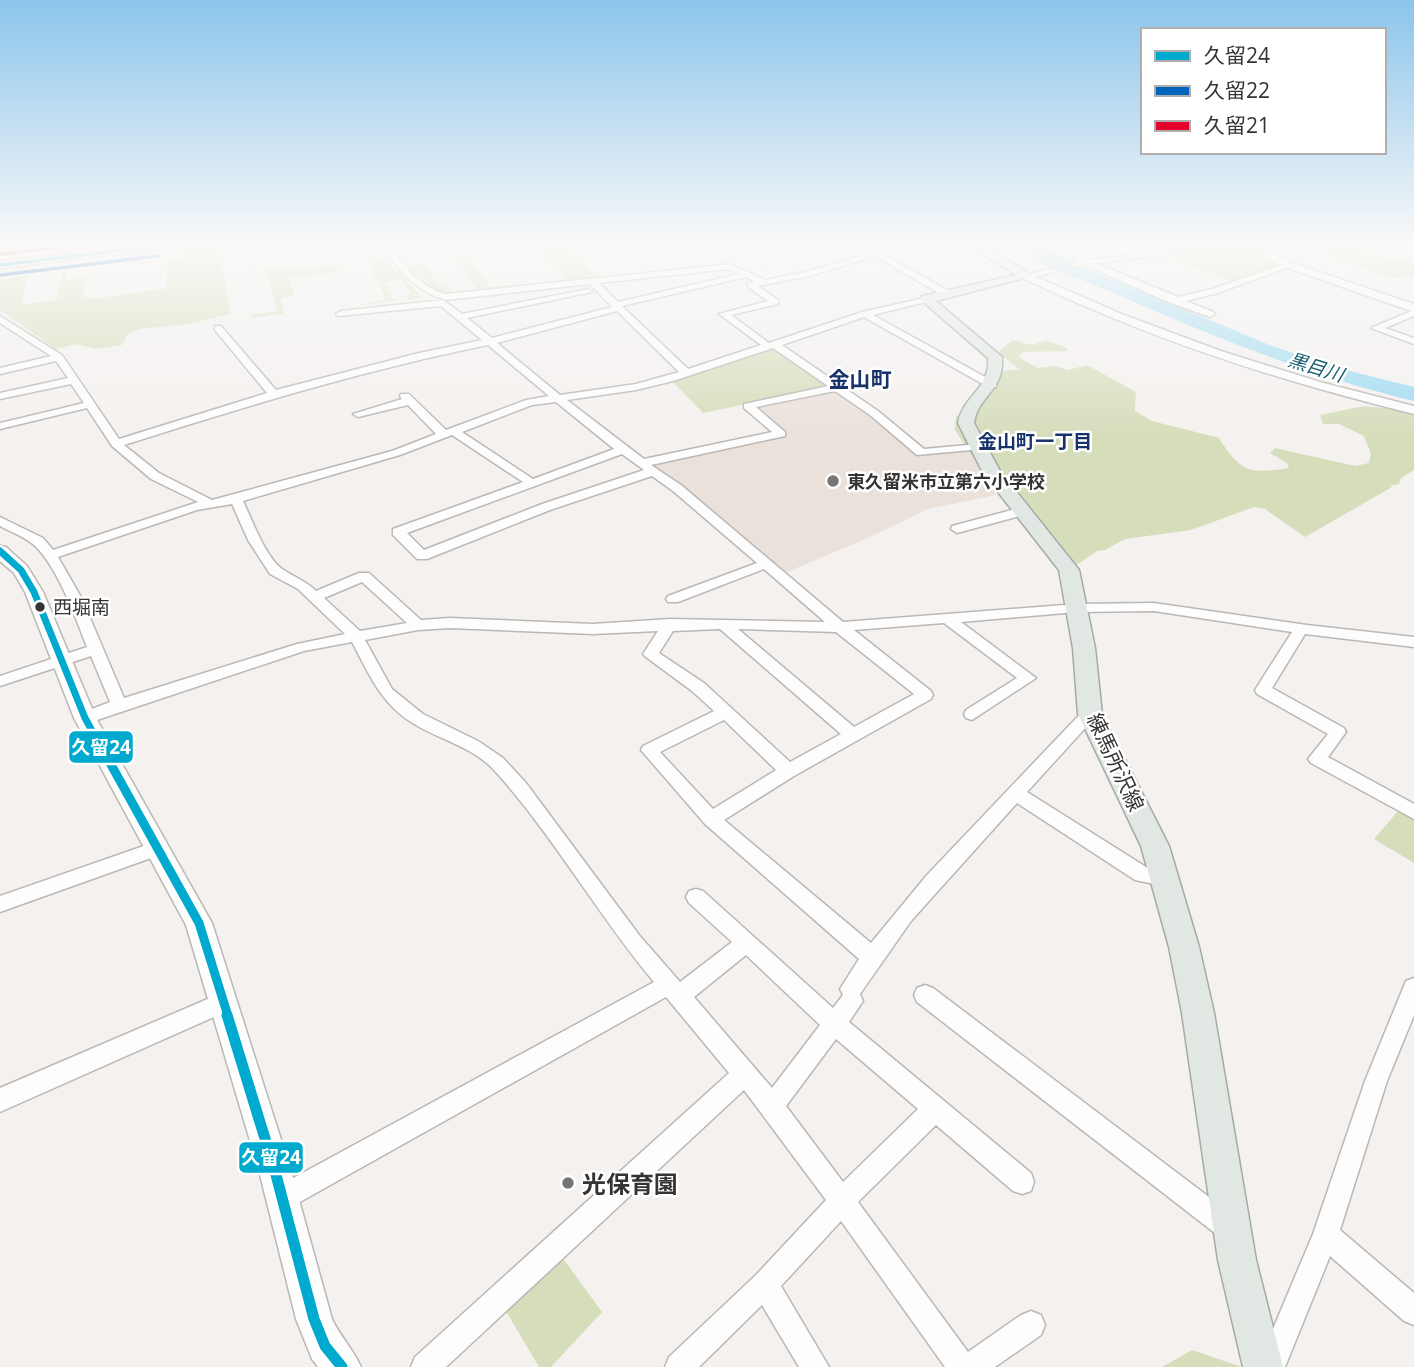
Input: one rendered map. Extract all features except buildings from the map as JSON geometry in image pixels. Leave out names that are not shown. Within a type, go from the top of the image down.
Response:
[{"type":"main road","points":[[939,310],[995,357],[996,372],[992,385]]},
{"type":"main road","name":"練馬所沢線","points":[[992,385],[966,416],[992,473],[1069,569],[1077,608],[1090,714],[1155,846],[1184,947],[1199,1013],[1232,1231],[1272,1366]]},
{"type":"street","points":[[341,314],[380,310]]},
{"type":"street","points":[[451,310],[556,398],[677,488],[840,627],[925,695],[788,771],[711,819]]},
{"type":"street","points":[[460,317],[492,310]]},
{"type":"street","points":[[116,444],[274,394],[419,356],[491,342],[606,310]]},
{"type":"street","points":[[619,310],[686,373]]},
{"type":"street","points":[[742,310],[724,314],[838,387],[921,453],[978,447]]},
{"type":"street","points":[[50,555],[209,503],[236,499],[360,465],[450,435],[502,411],[530,402],[636,387],[882,310]]},
{"type":"street","points":[[1103,310],[1202,348],[1414,410]]},
{"type":"street","points":[[1198,310],[1210,314]]},
{"type":"street","points":[[1414,311],[1376,328],[1414,341]]},
{"type":"street","points":[[865,314],[992,385]]},
{"type":"street","points":[[0,319],[5,327],[59,357],[116,444],[155,476],[209,503]]},
{"type":"street","points":[[218,328],[274,394]]},
{"type":"street","points":[[0,371],[59,357]]},
{"type":"street","points":[[0,396],[74,380]]},
{"type":"street","points":[[642,463],[781,434],[748,406],[838,387]]},
{"type":"street","points":[[358,414],[407,398],[450,435],[532,483]]},
{"type":"street","points":[[0,426],[91,404]]},
{"type":"street","points":[[623,450],[398,532],[422,556],[546,507],[654,471]]},
{"type":"street","points":[[236,499],[255,540],[275,571],[303,586],[356,636],[386,692],[417,718],[452,734],[497,762],[520,788],[632,941],[772,1106],[962,1367]]},
{"type":"street","points":[[957,529],[1023,511]]},
{"type":"street","points":[[0,521],[38,541],[50,555],[75,600],[118,705]]},
{"type":"street","points":[[0,551],[21,570],[34,592],[85,718],[198,923],[225,1002],[314,1319],[325,1346],[342,1367]]},
{"type":"street","points":[[673,599],[766,564]]},
{"type":"street","points":[[315,596],[364,576],[418,625]]},
{"type":"street","points":[[85,718],[265,657],[356,636],[418,625],[450,623],[593,629],[670,624],[840,627],[1077,608],[1154,607],[1301,629],[1414,642]]},
{"type":"street","points":[[946,618],[1028,678],[972,715]]},
{"type":"street","points":[[670,624],[652,654],[727,712],[788,771]]},
{"type":"street","points":[[723,624],[853,735]]},
{"type":"street","points":[[1301,629],[1263,690],[1338,732],[1317,759],[1414,812]]},
{"type":"street","points":[[0,681],[95,650]]},
{"type":"street","points":[[727,712],[649,750],[711,819],[871,957]]},
{"type":"street","points":[[772,1106],[835,1024],[871,957],[961,850],[1090,714]]},
{"type":"street","points":[[1017,793],[1142,874],[1164,878]]},
{"type":"street","points":[[0,904],[158,848]]},
{"type":"street","points":[[696,897],[835,1024],[1022,1182]]},
{"type":"street","points":[[282,1198],[673,991],[746,943]]},
{"type":"street","points":[[1272,1366],[1326,1235],[1376,1081],[1414,988]]},
{"type":"street","points":[[925,995],[1232,1231]]},
{"type":"street","points":[[0,1100],[225,1002]]},
{"type":"street","points":[[425,1367],[744,1075]]},
{"type":"street","points":[[679,1367],[765,1284],[935,1109]]},
{"type":"street","points":[[1326,1235],[1414,1311]]},
{"type":"street","points":[[765,1284],[815,1367]]},
{"type":"street","points":[[971,1367],[1031,1325]]},
{"type":"shaded area","name":"東久留米市立第六小学校","points":[[835,391],[870,414],[919,455],[970,450],[996,495],[928,509],[785,573],[654,465],[655,462],[787,435],[758,410],[759,406]]},
{"type":"green space","points":[[0,310],[229,310],[230,314],[189,324],[140,329],[128,334],[122,345],[96,349],[76,344],[56,349]]},
{"type":"green space","points":[[283,310],[284,314],[251,318],[251,315]]},
{"type":"green space","points":[[1013,340],[1032,345],[1046,340],[1066,348],[1067,351],[1024,352],[1018,357],[1038,368],[1055,366],[1068,370],[1087,365],[1136,392],[1135,411],[1152,421],[1219,438],[1240,464],[1255,470],[1289,468],[1287,463],[1270,453],[1275,448],[1355,466],[1369,463],[1371,454],[1364,436],[1339,424],[1323,424],[1320,415],[1364,406],[1414,411],[1414,470],[1401,478],[1399,484],[1389,486],[1392,487],[1305,537],[1265,509],[1254,507],[1191,530],[1125,539],[1105,550],[1097,551],[1069,570],[974,459],[955,430],[956,416],[967,414],[996,372],[1019,369],[1000,354],[1000,350]]},
{"type":"green space","points":[[774,348],[829,384],[829,387],[703,413],[673,382]]},
{"type":"green space","points":[[1403,805],[1414,811],[1414,863],[1374,839]]},
{"type":"green space","points":[[559,1253],[602,1312],[551,1367],[539,1367],[503,1306]]},
{"type":"green space","points":[[1192,1350],[1242,1367],[1162,1367]]},
{"type":"waterway","name":"黒目川","points":[[1167,310],[1301,363],[1414,394]]},
{"type":"transit line","name":"久留24","points":[[0,551],[21,570],[34,592],[85,718],[199,923],[275,1171],[314,1319],[325,1346],[342,1367]]},
{"type":"place","name":"東久留米市立第六小学校","points":[[833,481]]},
{"type":"place","name":"西堀南","points":[[40,607]]},
{"type":"place","name":"光保育園","points":[[568,1183]]},
{"type":"district","name":"金山町","points":[[860,379]]},
{"type":"district","name":"金山町一丁目","points":[[1035,441]]}]
